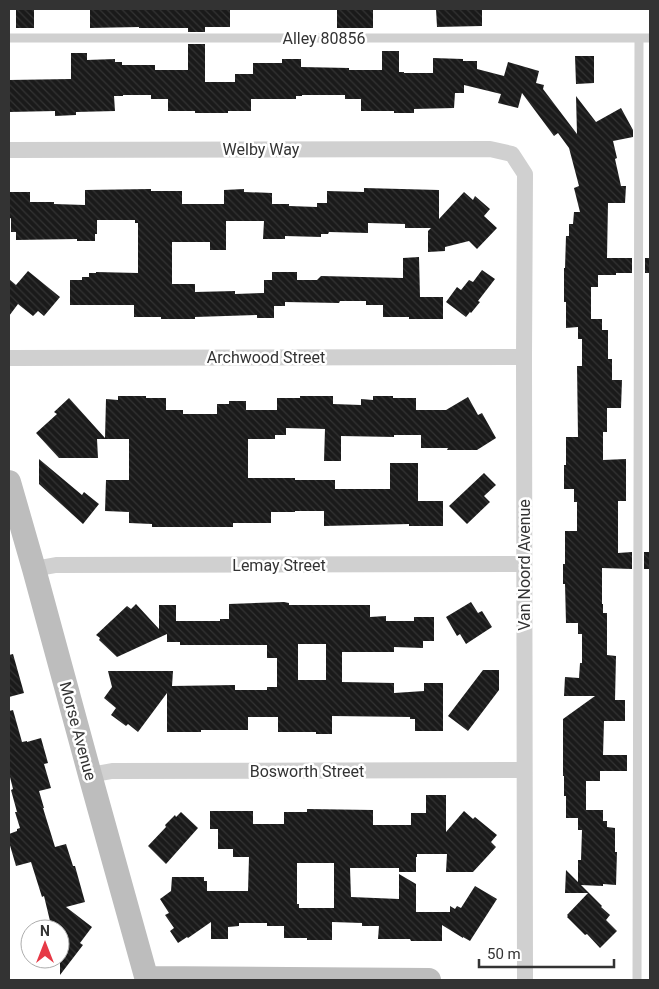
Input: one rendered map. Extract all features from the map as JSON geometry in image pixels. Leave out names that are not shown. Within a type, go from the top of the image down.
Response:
[{"type":"street","name":"Welby Way","points":[[9,150],[490,149],[512,154]]},
{"type":"street","name":"Van Noord Avenue","points":[[512,154],[525,174],[525,980]]},
{"type":"street","name":"Archwood Street","points":[[9,358],[524,357]]},
{"type":"street","name":"Morse Avenue","points":[[9,482],[90,774],[144,980]]},
{"type":"street","name":"Lemay Street","points":[[34,569],[56,565],[524,564]]},
{"type":"street","name":"Bosworth Street","points":[[90,774],[112,771],[524,770]]},
{"type":"street","points":[[144,980],[429,980]]},
{"type":"lane","name":"Alley 80856","points":[[9,38],[650,38]]},
{"type":"lane","points":[[637,980],[639,38]]},
{"type":"building","points":[[16,9],[34,9],[34,28],[16,28]]},
{"type":"building","points":[[90,9],[230,9],[230,27],[205,27],[205,32],[188,32],[188,28],[90,28]]},
{"type":"building","points":[[337,9],[373,9],[373,28],[337,28]]},
{"type":"building","points":[[436,9],[482,9],[482,26],[437,27]]},
{"type":"building","points":[[188,44],[205,44],[205,82],[235,82],[235,74],[253,74],[253,63],[282,63],[282,59],[301,59],[301,67],[382,70],[382,51],[399,51],[399,72],[404,73],[433,73],[433,58],[477,61],[477,69],[504,76],[508,62],[539,71],[536,83],[544,85],[543,89],[577,134],[576,96],[596,122],[621,108],[633,130],[633,137],[613,141],[621,186],[626,186],[625,203],[608,203],[607,258],[632,258],[632,273],[598,275],[598,287],[591,287],[591,319],[602,319],[602,330],[608,330],[608,359],[612,359],[612,380],[622,380],[621,408],[607,408],[607,432],[603,432],[603,460],[626,459],[626,501],[618,501],[618,553],[632,552],[632,569],[602,568],[603,613],[607,613],[607,655],[616,656],[615,700],[625,700],[625,721],[604,721],[603,755],[627,755],[627,771],[600,771],[600,781],[586,781],[586,810],[603,810],[603,821],[607,821],[607,827],[615,828],[615,852],[617,852],[616,885],[581,885],[610,915],[606,920],[617,931],[600,948],[567,917],[588,893],[565,893],[566,870],[578,882],[578,860],[581,860],[582,830],[578,830],[578,818],[566,818],[566,796],[564,796],[563,776],[563,719],[595,696],[564,696],[565,677],[579,678],[580,663],[582,663],[582,634],[578,634],[578,623],[566,623],[565,584],[563,584],[565,531],[577,531],[577,502],[574,502],[574,489],[564,489],[566,437],[578,437],[577,366],[582,366],[582,339],[578,339],[578,327],[566,328],[566,302],[564,302],[566,236],[569,236],[569,224],[573,224],[574,212],[580,212],[574,188],[579,186],[569,148],[558,133],[554,136],[522,93],[518,108],[498,103],[501,94],[464,85],[464,93],[455,93],[454,108],[414,109],[414,113],[361,111],[361,99],[345,99],[345,95],[302,95],[296,96],[296,99],[251,99],[251,111],[228,111],[228,113],[168,111],[168,99],[151,99],[151,95],[114,96],[115,111],[76,112],[76,115],[55,116],[55,111],[9,112],[9,80],[71,79],[71,53],[87,53],[87,60],[115,59],[115,62],[122,62],[122,65],[155,65],[155,70],[188,70]]},
{"type":"building","points":[[575,56],[594,56],[594,83],[576,84]]},
{"type":"building","points":[[364,188],[439,190],[439,219],[464,192],[473,200],[475,196],[490,209],[484,216],[497,228],[477,249],[469,241],[445,247],[445,251],[428,252],[428,231],[431,228],[405,228],[405,224],[368,223],[368,233],[329,232],[328,234],[321,234],[321,237],[285,236],[285,239],[263,239],[264,221],[226,221],[226,250],[210,250],[210,242],[172,242],[172,284],[195,284],[195,292],[235,291],[235,294],[264,293],[264,280],[272,280],[272,272],[297,272],[297,280],[317,280],[321,276],[403,278],[403,258],[419,257],[420,297],[443,297],[443,319],[383,317],[383,305],[366,305],[366,301],[340,301],[339,303],[285,302],[285,306],[274,306],[274,318],[257,318],[257,315],[161,319],[161,317],[134,317],[134,305],[70,305],[70,280],[82,280],[82,277],[89,277],[89,273],[96,272],[138,273],[138,223],[135,223],[135,220],[97,220],[95,241],[77,241],[77,239],[16,240],[16,232],[11,232],[11,218],[9,219],[9,192],[30,192],[30,202],[85,205],[85,190],[151,189],[151,191],[182,191],[182,204],[224,204],[224,190],[244,189],[244,192],[272,193],[272,204],[317,207],[317,203],[327,203],[327,191],[364,192]]},
{"type":"building","points":[[645,258],[650,258],[650,273],[645,273]]},
{"type":"building","points":[[482,270],[495,279],[478,301],[480,302],[466,317],[446,302],[457,287],[461,290],[469,280],[473,282]]},
{"type":"building","points":[[28,271],[60,297],[44,316],[38,311],[33,316],[18,304],[9,316],[9,279],[16,285]]},
{"type":"building","points":[[118,396],[166,398],[166,410],[183,410],[183,414],[217,414],[217,404],[229,404],[229,401],[246,401],[246,410],[277,410],[277,398],[300,398],[300,396],[333,396],[333,404],[361,405],[361,399],[373,400],[373,396],[416,398],[416,410],[446,410],[468,397],[478,415],[482,413],[496,438],[477,450],[447,450],[448,448],[421,448],[421,435],[394,435],[394,437],[341,436],[341,461],[324,461],[325,429],[286,428],[286,435],[275,435],[275,439],[248,439],[248,478],[335,480],[335,489],[390,489],[390,463],[418,463],[418,501],[443,501],[443,526],[409,526],[409,524],[324,526],[324,511],[295,511],[271,512],[271,523],[233,523],[233,527],[152,527],[152,524],[129,523],[129,512],[105,511],[106,480],[129,480],[129,439],[97,439],[98,458],[59,458],[36,433],[57,414],[54,412],[69,398],[105,438],[106,399],[118,400]]},
{"type":"building","points":[[39,459],[82,495],[84,492],[99,504],[83,524],[39,484]]},
{"type":"building","points":[[484,473],[496,485],[484,496],[490,502],[467,524],[449,506]]},
{"type":"building","points":[[644,552],[650,552],[650,569],[644,569]]},
{"type":"building","points":[[284,602],[289,603],[289,605],[370,605],[370,617],[386,616],[386,621],[414,621],[414,617],[434,617],[434,641],[423,641],[423,648],[394,647],[394,652],[342,652],[342,682],[394,683],[394,693],[424,691],[424,683],[443,683],[443,731],[415,731],[415,719],[410,719],[410,717],[332,716],[332,734],[278,732],[278,717],[248,717],[248,730],[167,732],[167,693],[138,732],[111,715],[116,708],[104,698],[112,687],[108,671],[173,671],[172,686],[235,685],[235,690],[267,690],[267,687],[277,687],[277,658],[267,658],[267,645],[180,645],[180,642],[167,642],[167,634],[117,657],[96,635],[127,606],[131,609],[136,604],[159,629],[159,605],[176,605],[176,621],[220,621],[220,619],[229,619],[229,604]],"holes":[[[298,644],[326,644],[326,680],[298,680]]]},
{"type":"building","points":[[471,602],[478,613],[482,611],[492,627],[466,644],[460,634],[457,636],[446,617]]},
{"type":"building","points":[[13,654],[24,693],[9,697],[9,655]]},
{"type":"building","points":[[483,670],[499,670],[499,690],[468,731],[448,716]]},
{"type":"building","points":[[13,710],[22,742],[41,738],[48,763],[44,764],[51,788],[39,791],[43,808],[55,847],[66,844],[73,866],[75,866],[85,902],[66,907],[92,927],[80,943],[83,945],[70,962],[70,919],[50,919],[44,896],[42,897],[31,862],[16,866],[9,842],[9,834],[20,828],[15,812],[17,812],[9,773],[9,711]]},
{"type":"building","points":[[426,795],[446,795],[446,832],[464,811],[473,819],[475,817],[497,835],[491,842],[496,847],[473,872],[446,872],[447,854],[417,854],[416,872],[399,872],[399,868],[350,868],[351,897],[399,899],[399,874],[416,884],[416,912],[450,912],[450,906],[455,909],[457,906],[461,908],[475,886],[497,899],[470,941],[442,925],[442,941],[378,939],[379,926],[362,926],[362,923],[332,922],[332,940],[284,938],[284,926],[267,926],[267,923],[239,923],[239,926],[228,927],[228,939],[211,939],[211,922],[178,943],[170,931],[174,928],[165,915],[169,913],[160,899],[171,891],[172,877],[204,877],[204,881],[207,881],[207,891],[248,891],[249,857],[233,857],[233,849],[218,849],[218,829],[210,829],[210,811],[253,811],[253,824],[284,824],[284,812],[307,812],[307,809],[373,810],[373,825],[411,825],[411,813],[426,813]],"holes":[[[297,863],[334,863],[334,908],[299,908],[299,904],[297,904]]]},
{"type":"building","points":[[181,812],[198,828],[166,864],[148,846],[166,827],[165,825]]}]
